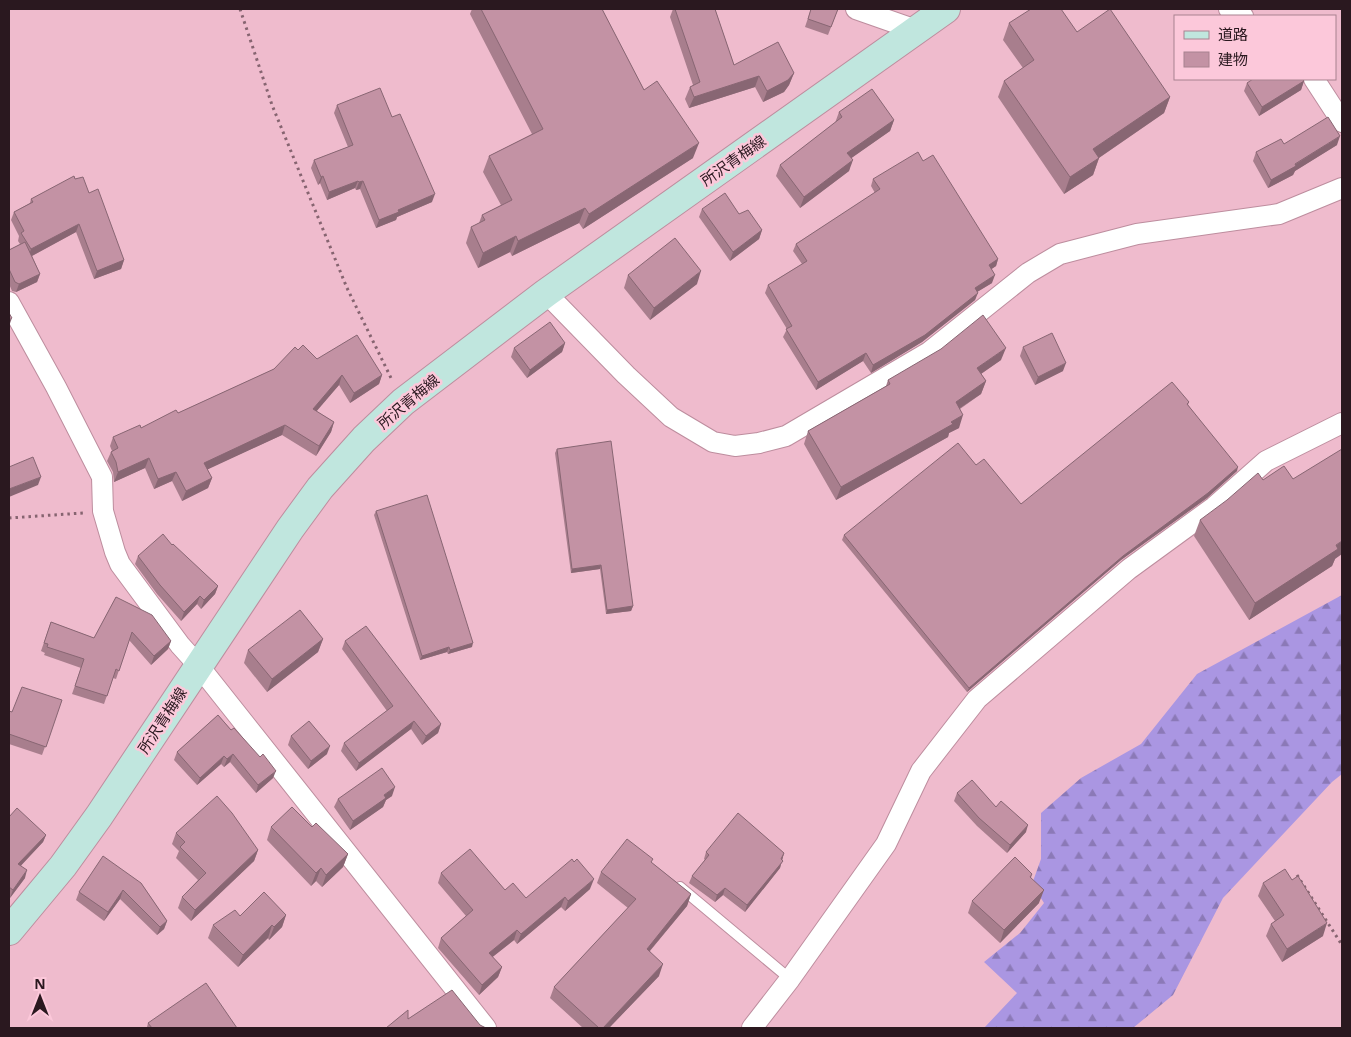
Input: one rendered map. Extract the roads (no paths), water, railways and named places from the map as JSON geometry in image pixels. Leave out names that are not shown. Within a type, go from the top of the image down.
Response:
[{"type":"main road","name":"所沢青梅線","points":[[9,931],[63,866],[100,816],[198,665],[290,529],[320,488],[364,439],[403,402],[546,292],[946,9]]},
{"type":"street","points":[[856,9],[916,30]]},
{"type":"street","points":[[1229,9],[1241,15]]},
{"type":"street","points":[[1315,80],[1342,122]]},
{"type":"street","points":[[546,292],[626,375],[671,417],[713,442],[735,446],[759,443],[786,436],[929,352],[1028,273],[1060,254],[1137,234],[1280,214],[1342,188]]},
{"type":"street","points":[[9,302],[56,387],[102,477],[103,511],[120,564],[180,645],[198,665],[486,1028]]},
{"type":"street","points":[[752,1028],[790,979],[886,844],[921,771],[977,699],[1129,570],[1214,507],[1266,462],[1342,423]]},
{"type":"lane","points":[[676,883],[790,979]]}]
